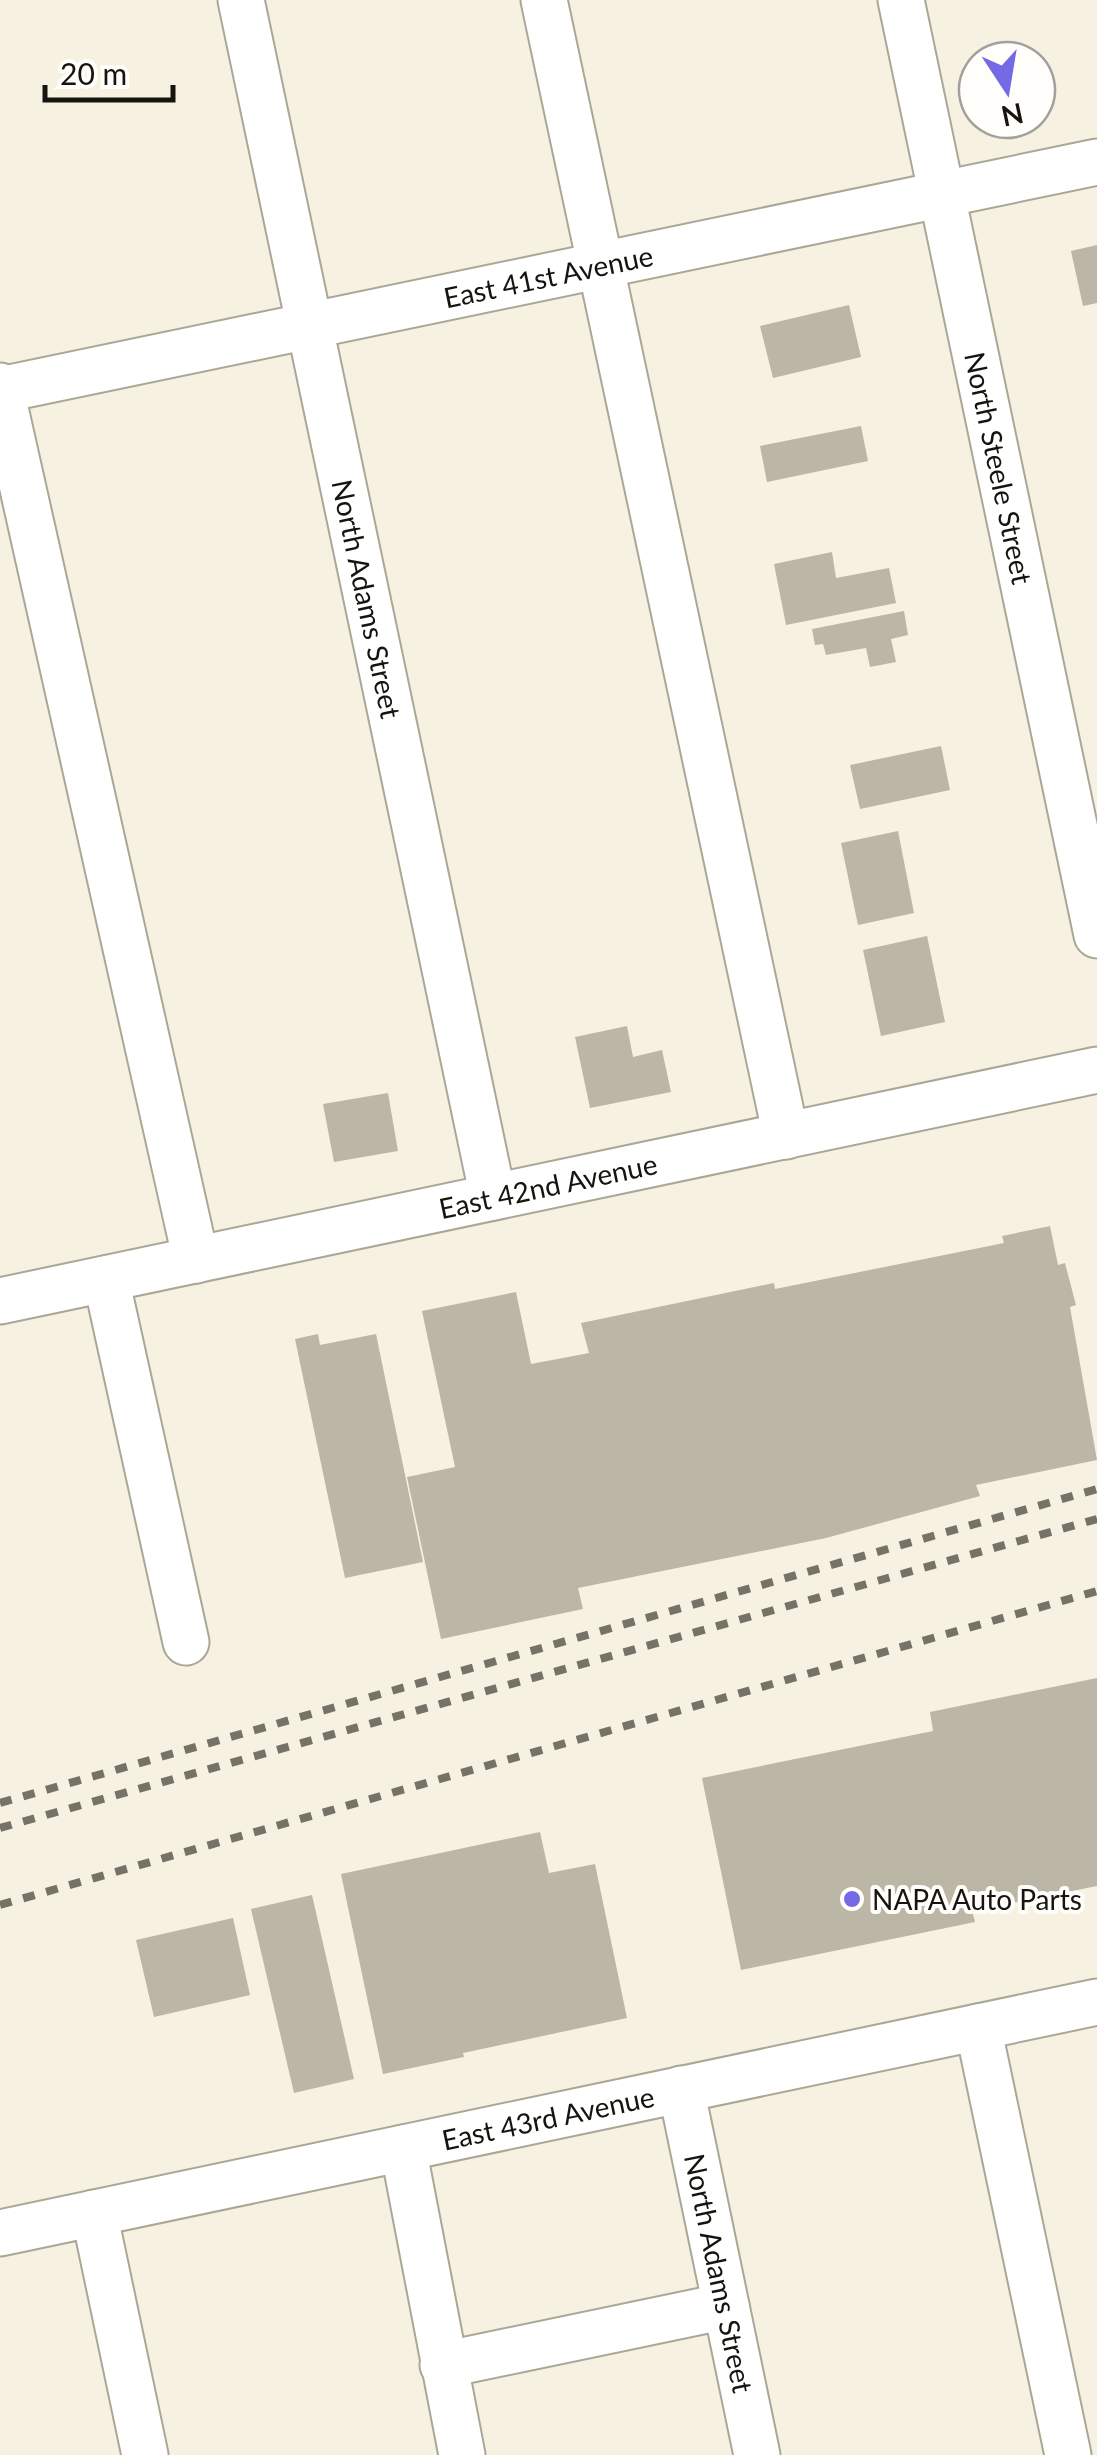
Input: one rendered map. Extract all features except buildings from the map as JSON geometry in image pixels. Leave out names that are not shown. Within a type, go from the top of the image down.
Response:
[{"type":"street","name":"North Adams Street","points":[[241,0],[493,1198]]},
{"type":"street","points":[[544,0],[786,1136]]},
{"type":"street","name":"North Steele Street","points":[[901,0],[1097,935]]},
{"type":"street","name":"East 41st Avenue","points":[[0,389],[1097,162]]},
{"type":"street","points":[[0,389],[196,1260]]},
{"type":"street","name":"East 42nd Avenue","points":[[0,1301],[1097,1070]]},
{"type":"street","points":[[106,1279],[186,1642]]},
{"type":"street","name":"East 43rd Avenue","points":[[0,2233],[1097,2002]]},
{"type":"street","points":[[978,2027],[1068,2455]]},
{"type":"street","name":"North Adams Street","points":[[681,2089],[756,2455]]},
{"type":"street","points":[[402,2148],[462,2455]]},
{"type":"street","points":[[94,2213],[145,2455]]},
{"type":"street","points":[[444,2365],[726,2306]]},
{"type":"railway","points":[[0,1803],[1097,1489]]},
{"type":"railway","points":[[0,1828],[1097,1519]]},
{"type":"railway","points":[[0,1905],[1097,1591]]},
{"type":"place","name":"NAPA Auto Parts","points":[[852,1899]]}]
